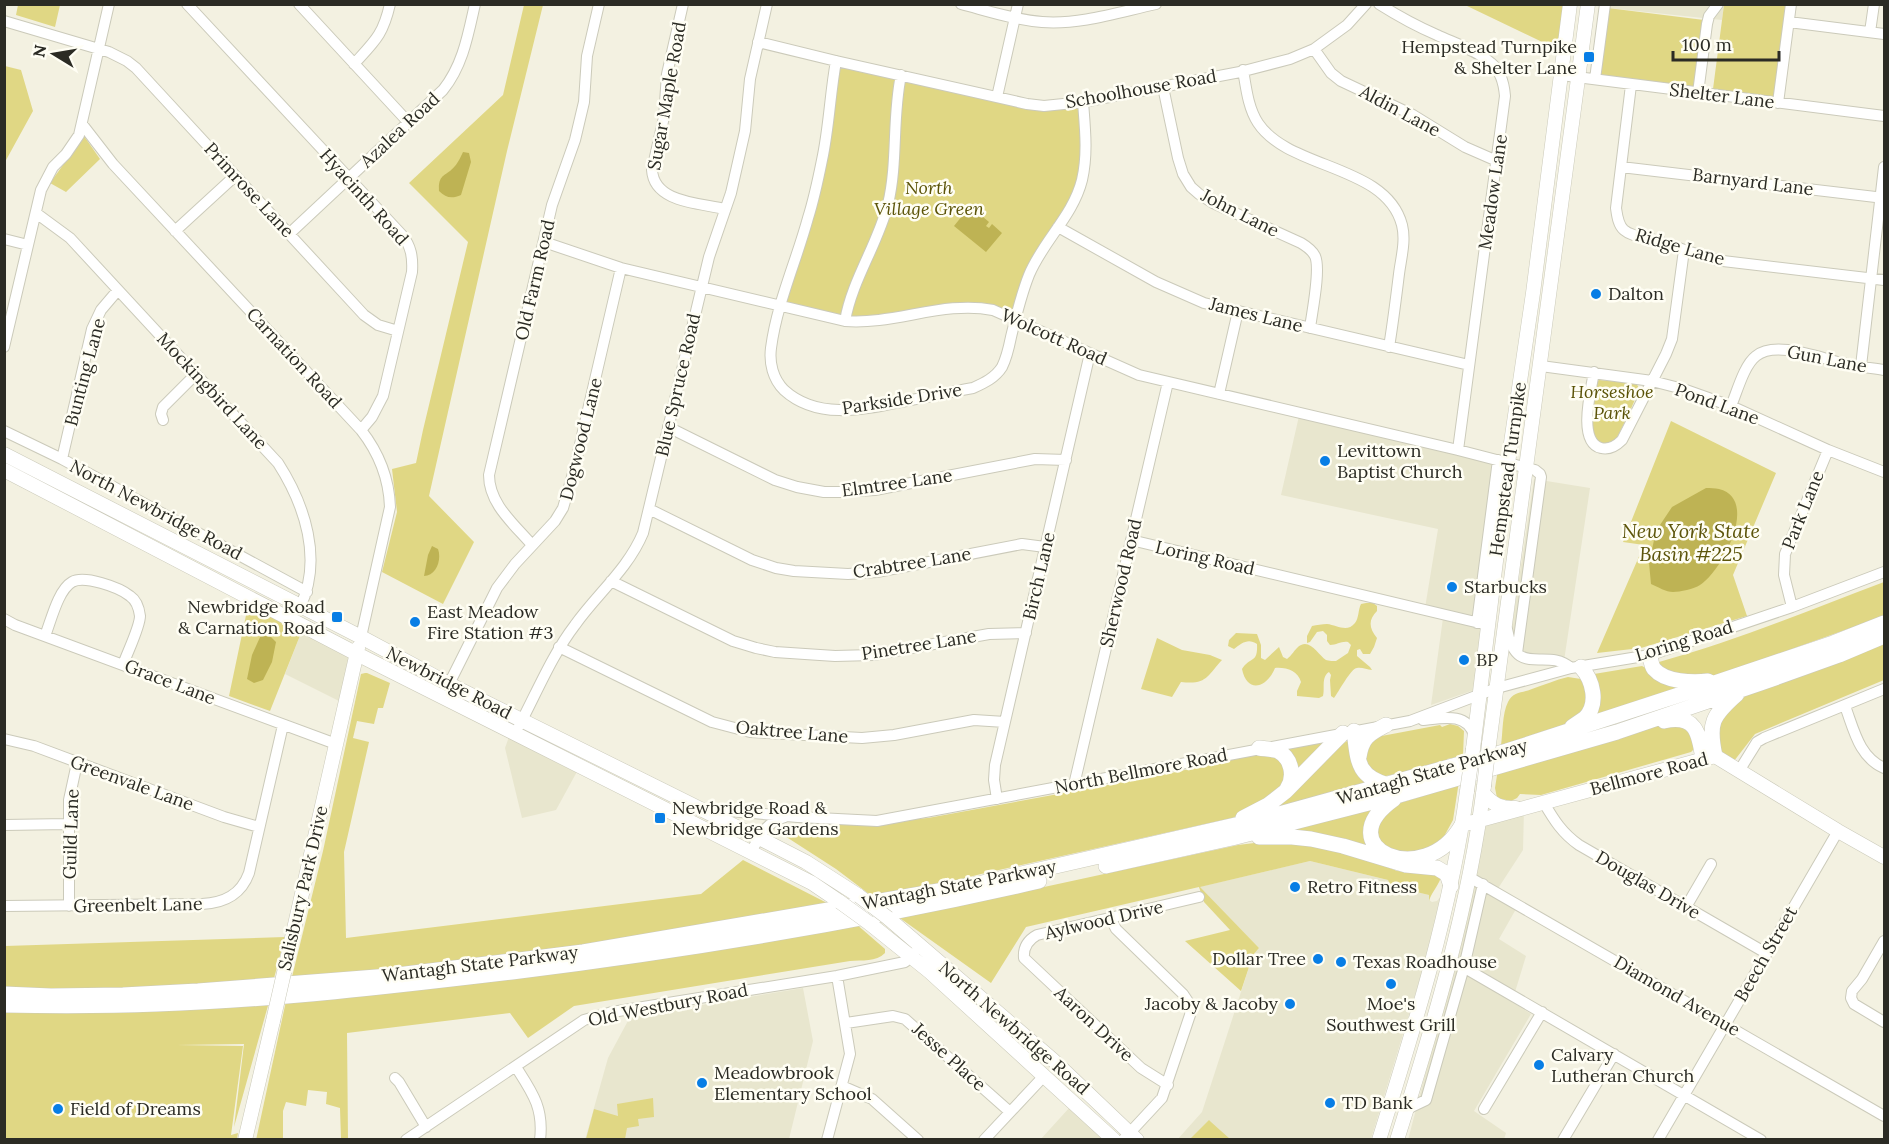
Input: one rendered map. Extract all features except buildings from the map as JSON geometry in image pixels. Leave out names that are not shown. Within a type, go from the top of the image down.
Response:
[{"type":"highway","name":"Wantagh State Parkway","points":[[4,1005],[157,1004],[379,988],[582,963],[730,941],[897,912],[998,891],[1617,732],[1884,624]]},
{"type":"highway","name":"Wantagh State Parkway","points":[[1394,790],[1561,735],[1839,655],[1884,636]]},
{"type":"highway","points":[[1650,655],[1652,666],[1662,676],[1700,682],[1741,682]]},
{"type":"highway","points":[[1561,735],[1586,717],[1593,700],[1588,674],[1576,668]]},
{"type":"highway","points":[[1709,758],[1713,721],[1741,682]]},
{"type":"highway","points":[[1617,732],[1673,719],[1689,723],[1695,727],[1709,758]]},
{"type":"highway","points":[[1359,763],[1361,747],[1366,738],[1386,725]]},
{"type":"highway","points":[[1229,832],[1286,790],[1348,732],[1359,763],[1368,777],[1394,790],[1373,819],[1371,837],[1374,846],[1392,857],[1404,859],[1431,855],[1455,837],[1462,825]]},
{"type":"highway","points":[[1259,748],[1283,754],[1288,762],[1292,778],[1286,790]]},
{"type":"highway","points":[[1229,832],[1327,842],[1406,865],[1439,869],[1448,876],[1451,886]]},
{"type":"highway","name":"Wantagh State Parkway","points":[[4,994],[51,996],[123,994],[361,979],[583,952],[973,885],[1229,832]]},
{"type":"main road","name":"Hempstead Turnpike","points":[[1379,1140],[1432,965],[1451,886],[1462,825],[1480,695],[1482,624],[1503,461],[1533,293],[1570,4]]},
{"type":"main road","name":"Hempstead Turnpike","points":[[1398,1140],[1451,960],[1479,820],[1588,4]]},
{"type":"main road","points":[[1583,45],[1596,4]]},
{"type":"main road","name":"Newbridge Road","points":[[4,454],[449,684],[806,862],[859,896],[888,918]]},
{"type":"main road","name":"Newbridge Road","points":[[4,470],[357,654],[812,883],[869,923]]},
{"type":"main road","points":[[161,552],[168,539]]},
{"type":"main road","name":"Salisbury Park Drive","points":[[245,1140],[361,637]]},
{"type":"main road","name":"Bellmore Road","points":[[1462,825],[1709,758],[1739,771],[1884,856]]},
{"type":"main road","points":[[1483,789],[1489,801],[1500,807],[1527,808]]},
{"type":"main road","name":"North Newbridge Road","points":[[888,918],[916,951],[1044,1076],[1114,1140]]},
{"type":"main road","name":"North Newbridge Road","points":[[869,923],[916,951],[1053,1060],[1130,1137]]},
{"type":"main road","points":[[1429,1040],[1440,977],[1440,969],[1432,965]]},
{"type":"street","points":[[4,346],[41,190],[47,177],[76,139],[82,124],[110,4]]},
{"type":"street","name":"Hyacinth Road","points":[[188,4],[402,235],[412,253],[412,272],[383,396],[372,417],[360,430]]},
{"type":"street","points":[[299,4],[409,123]]},
{"type":"street","points":[[354,64],[376,40],[385,25],[390,4]]},
{"type":"street","name":"Azalea Road","points":[[289,234],[409,123],[453,78],[463,56],[475,4]]},
{"type":"street","name":"Old Farm Road","points":[[532,545],[497,504],[491,491],[489,475],[552,205],[572,154],[584,102],[587,56],[599,4]]},
{"type":"street","name":"Sugar Maple Road","points":[[683,4],[667,74],[664,117],[652,170],[653,176],[657,186],[671,196],[725,208]]},
{"type":"street","name":"Blue Spruce Road","points":[[515,734],[559,647],[632,557],[643,533],[701,287],[731,193],[745,132],[750,79],[767,4]]},
{"type":"street","points":[[962,4],[1043,22],[1074,21],[1156,4]]},
{"type":"street","points":[[997,97],[1018,4]]},
{"type":"street","name":"Schoolhouse Road","points":[[758,42],[1044,106],[1083,102],[1163,87],[1290,59],[1314,49],[1347,25],[1365,4]]},
{"type":"street","name":"Meadow Lane","points":[[1378,4],[1412,24],[1479,55],[1491,63],[1503,81],[1505,96],[1458,450]]},
{"type":"street","points":[[1595,80],[1605,4]]},
{"type":"street","points":[[1698,93],[1708,16],[1718,4]]},
{"type":"street","points":[[1778,103],[1791,4]]},
{"type":"street","points":[[1870,32],[1874,4]]},
{"type":"street","name":"Primrose Lane","points":[[4,21],[99,48],[121,57],[136,68],[364,315],[378,325],[398,331]]},
{"type":"street","points":[[1789,22],[1884,34]]},
{"type":"street","name":"Aldin Lane","points":[[1314,49],[1331,73],[1341,81],[1413,115],[1465,147],[1497,161]]},
{"type":"street","name":"Parkside Drive","points":[[836,61],[823,159],[808,220],[779,306],[770,350],[770,362],[775,377],[787,392],[816,407],[836,410],[869,408],[973,388],[994,377],[1008,354],[1029,276],[1038,256],[1071,208],[1082,180],[1086,148],[1083,102]]},
{"type":"street","points":[[1243,70],[1253,114],[1268,135],[1283,145],[1373,187],[1387,197],[1397,211],[1402,226],[1403,244],[1389,347]]},
{"type":"street","points":[[845,321],[888,203],[893,165],[896,105],[901,75]]},
{"type":"street","name":"Shelter Lane","points":[[1561,75],[1884,116]]},
{"type":"street","name":"Ridge Lane","points":[[1631,85],[1616,208],[1621,226],[1631,234],[1723,261],[1884,280]]},
{"type":"street","name":"John Lane","points":[[1163,87],[1178,158],[1183,174],[1191,187],[1214,203],[1301,243],[1313,253],[1317,262],[1317,271],[1310,328]]},
{"type":"street","name":"Carnation Road","points":[[82,124],[113,164],[360,430],[375,451],[385,472],[390,494],[390,507],[361,637]]},
{"type":"street","name":"Barnyard Lane","points":[[1621,167],[1883,198]]},
{"type":"street","points":[[1861,366],[1883,198],[1884,167]]},
{"type":"street","points":[[175,231],[235,176]]},
{"type":"street","name":"Mockingbird Lane","points":[[36,213],[70,238],[278,463],[298,499],[307,528],[310,565],[307,592],[300,607]]},
{"type":"street","name":"James Lane","points":[[1058,227],[1177,292],[1204,303],[1469,365]]},
{"type":"street","points":[[4,239],[28,245]]},
{"type":"street","name":"Wolcott Road","points":[[544,242],[621,268],[845,321],[900,318],[968,307],[993,310],[1139,375],[1526,467]]},
{"type":"street","points":[[1594,372],[1587,429],[1591,442],[1602,449],[1613,447],[1622,440],[1666,354],[1672,339],[1684,250]]},
{"type":"street","name":"Dogwood Lane","points":[[449,684],[497,588],[555,521],[567,498],[621,268]]},
{"type":"street","name":"Bunting Lane","points":[[62,459],[92,329],[101,310],[118,290]]},
{"type":"street","points":[[1219,394],[1238,311]]},
{"type":"street","name":"Gun Lane","points":[[1731,406],[1750,361],[1757,354],[1765,351],[1802,353],[1884,370]]},
{"type":"street","name":"Birch Lane","points":[[997,799],[995,765],[1090,353]]},
{"type":"street","name":"Pond Lane","points":[[1540,366],[1652,381],[1683,389],[1731,406],[1828,450],[1884,472]]},
{"type":"street","points":[[163,420],[161,414],[163,407],[196,374]]},
{"type":"street","name":"Sherwood Road","points":[[1074,785],[1168,382]]},
{"type":"street","name":"Elmtree Lane","points":[[668,427],[775,480],[796,487],[824,492],[874,490],[1035,459],[1066,460]]},
{"type":"street","name":"North Newbridge Road","points":[[4,430],[307,592]]},
{"type":"street","name":"Park Lane","points":[[1792,607],[1784,575],[1785,554],[1828,450]]},
{"type":"street","name":"Hempstead Turnpike","points":[[1516,653],[1541,477],[1539,473],[1526,467]]},
{"type":"street","name":"Crabtree Lane","points":[[649,509],[752,560],[794,571],[848,574],[877,572],[1022,544],[1045,547]]},
{"type":"street","name":"Loring Road","points":[[1131,540],[1482,624]]},
{"type":"street","name":"Loring Road","points":[[1480,695],[1497,688],[1576,668],[1650,655],[1884,573]]},
{"type":"street","points":[[45,636],[62,593],[73,582],[87,579],[120,590],[135,601],[140,618],[123,665]]},
{"type":"street","name":"Pinetree Lane","points":[[611,581],[733,641],[775,652],[835,656],[873,655],[989,634],[1026,633]]},
{"type":"street","name":"Grace Lane","points":[[4,619],[336,744]]},
{"type":"street","points":[[1505,622],[1511,648],[1516,653],[1528,660],[1563,661],[1576,668]]},
{"type":"street","name":"Oaktree Lane","points":[[559,647],[712,722],[750,732],[861,738],[894,735],[974,720],[1005,722]]},
{"type":"street","points":[[1739,771],[1757,742],[1884,689]]},
{"type":"street","name":"North Bellmore Road","points":[[698,808],[877,821],[1410,721],[1480,695]]},
{"type":"street","points":[[1845,706],[1863,751],[1870,760],[1884,768]]},
{"type":"street","points":[[1410,721],[1458,718],[1468,723],[1474,742]]},
{"type":"street","name":"Greenbelt Lane","points":[[4,906],[222,902],[237,892],[246,880],[283,725]]},
{"type":"street","name":"Greenvale Lane","points":[[4,739],[34,746],[224,817],[259,827]]},
{"type":"street","name":"Guild Lane","points":[[69,906],[69,800],[77,763]]},
{"type":"street","name":"Douglas Drive","points":[[1544,803],[1557,826],[1566,836],[1766,954]]},
{"type":"street","name":"North Bellmore Road","points":[[751,852],[771,822],[798,817]]},
{"type":"street","points":[[4,825],[68,824]]},
{"type":"street","name":"Beech Street","points":[[1658,1140],[1838,831]]},
{"type":"street","points":[[1686,907],[1711,864]]},
{"type":"street","name":"Diamond Avenue","points":[[1469,877],[1884,1116]]},
{"type":"street","points":[[1407,1109],[1426,1100],[1464,967],[1483,884]]},
{"type":"street","name":"Aylwood Drive","points":[[1024,958],[1023,952],[1027,943],[1037,934],[1111,919],[1199,897]]},
{"type":"street","points":[[1111,919],[1116,929],[1183,994],[1191,1006],[1168,1086],[1162,1098],[1130,1137]]},
{"type":"street","points":[[1884,941],[1862,979],[1852,991],[1851,998],[1854,1004],[1884,1022]]},
{"type":"street","name":"Old Westbury Road","points":[[406,1140],[572,1026],[592,1017],[837,976],[905,962],[916,951]]},
{"type":"street","name":"Aaron Drive","points":[[1024,958],[1140,1068],[1168,1086]]},
{"type":"street","points":[[1451,960],[1756,1138]]},
{"type":"street","points":[[827,1140],[850,1054],[837,976]]},
{"type":"street","points":[[1484,1109],[1542,1012]]},
{"type":"street","name":"Jesse Place","points":[[846,1023],[893,1016],[905,1019],[1010,1112]]},
{"type":"street","points":[[1563,1140],[1614,1054]]},
{"type":"street","points":[[516,1066],[536,1099],[541,1119],[540,1140]]},
{"type":"street","points":[[984,1140],[1044,1076]]},
{"type":"street","points":[[395,1078],[426,1126]]},
{"type":"street","points":[[842,1086],[872,1099],[918,1140]]},
{"type":"shaded area","points":[[1608,4],[1724,5],[1722,20],[1608,8]]},
{"type":"shaded area","points":[[1299,416],[1503,465],[1474,690],[1431,705],[1443,618],[1424,614],[1438,529],[1281,495]]},
{"type":"shaded area","points":[[1534,479],[1590,488],[1564,661],[1508,652]]},
{"type":"shaded area","points":[[303,628],[351,657],[341,702],[285,674]]},
{"type":"shaded area","points":[[510,734],[579,768],[556,810],[522,818],[505,748]]},
{"type":"shaded area","points":[[1524,810],[1523,850],[1497,890],[1520,902],[1499,939],[1526,956],[1512,1002],[1531,1014],[1474,1111],[1506,1133],[1504,1139],[1408,1140],[1473,891],[1483,824]]},
{"type":"shaded area","points":[[1310,861],[1388,880],[1391,886],[1429,895],[1429,900],[1432,902],[1437,901],[1442,895],[1426,959],[1371,1139],[1177,1140],[1202,1112],[1253,955],[1259,948],[1199,887]]},
{"type":"shaded area","name":"Meadowbrook Elementary School","points":[[803,988],[813,1041],[789,1139],[585,1140],[608,1058],[630,1017]]},
{"type":"shaded area","points":[[1070,1107],[1106,1140],[1040,1140]]},
{"type":"green space","points":[[18,5],[60,5],[55,27],[16,15]]},
{"type":"green space","points":[[524,5],[543,5],[507,151],[429,496],[474,542],[443,604],[382,572],[397,512],[392,469],[416,463],[468,242],[409,183],[503,95]]},
{"type":"green space","points":[[1465,5],[1564,5],[1559,50]]},
{"type":"green space","points":[[1724,5],[1787,5],[1775,97],[1713,89]]},
{"type":"green space","points":[[1608,8],[1704,20],[1695,90],[1599,78]]},
{"type":"green space","name":"North Village Green","points":[[836,61],[1029,104],[1082,103],[1082,179],[1039,255],[1016,318],[984,307],[859,324],[781,307],[809,220]]},
{"type":"green space","points":[[5,66],[21,70],[33,111],[5,162]]},
{"type":"green space","points":[[84,136],[100,159],[66,192],[50,183]]},
{"type":"green space","name":"Horseshoe Park","points":[[1599,380],[1636,383],[1639,388],[1617,438],[1607,444],[1597,443],[1589,431]]},
{"type":"green space","points":[[1671,421],[1776,473],[1733,575],[1747,616],[1641,648],[1597,653],[1644,545],[1623,542]]},
{"type":"green space","points":[[1884,582],[1884,616],[1719,675],[1691,677],[1661,672],[1656,665],[1659,662],[1773,625]]},
{"type":"green space","points":[[249,601],[303,628],[270,711],[229,696]]},
{"type":"green space","points":[[1373,603],[1377,606],[1371,624],[1372,631],[1377,638],[1370,654],[1363,654],[1360,649],[1357,650],[1357,656],[1372,670],[1354,669],[1334,698],[1331,696],[1329,672],[1324,680],[1323,696],[1319,698],[1297,696],[1301,682],[1299,678],[1294,672],[1283,668],[1275,668],[1262,684],[1253,685],[1248,682],[1242,669],[1255,657],[1257,644],[1248,641],[1234,649],[1228,646],[1229,640],[1236,633],[1257,634],[1261,645],[1261,658],[1265,660],[1279,647],[1283,657],[1287,659],[1297,648],[1305,644],[1326,660],[1336,661],[1348,653],[1351,645],[1346,642],[1330,645],[1323,631],[1317,632],[1307,643],[1307,636],[1312,626],[1327,624],[1349,628],[1356,621],[1361,604]]},
{"type":"green space","points":[[1157,638],[1182,650],[1210,655],[1222,660],[1201,681],[1181,682],[1172,697],[1141,689]]},
{"type":"green space","points":[[1884,643],[1884,680],[1755,734],[1734,761],[1716,744],[1721,713],[1736,699]]},
{"type":"green space","points":[[1642,666],[1684,688],[1581,724],[1594,674]]},
{"type":"green space","points":[[367,673],[390,683],[383,708],[378,708],[374,724],[357,721],[353,738],[369,742],[344,852],[346,938],[701,894],[743,860],[831,905],[585,946],[291,981],[323,851],[361,674]]},
{"type":"green space","points":[[1568,677],[1581,679],[1589,694],[1581,717],[1501,745],[1505,712],[1510,698],[1518,693]]},
{"type":"green space","points":[[1668,722],[1678,722],[1694,737],[1694,749],[1691,752],[1541,795],[1520,794],[1511,801],[1497,798],[1495,788],[1498,769]]},
{"type":"green space","points":[[1450,724],[1464,731],[1463,756],[1447,759],[1447,764],[1381,776],[1371,771],[1362,756],[1371,738]]},
{"type":"green space","points":[[1347,741],[1351,741],[1369,783],[1276,811],[1269,808],[1324,756]]},
{"type":"green space","points":[[1322,742],[1323,744],[1297,773],[1285,749]]},
{"type":"green space","points":[[1258,754],[1275,755],[1287,769],[1283,789],[1251,810],[1232,818],[981,874],[894,896],[873,897],[836,869],[774,829],[777,826],[799,828],[928,818],[1162,775]]},
{"type":"green space","points":[[1459,781],[1453,820],[1441,842],[1410,856],[1380,847],[1375,821],[1393,805]]},
{"type":"green space","points":[[1374,806],[1370,848],[1292,830]]},
{"type":"green space","points":[[1271,841],[1352,852],[1397,871],[1430,873],[1441,875],[1441,878],[1429,901],[1429,895],[1391,886],[1388,880],[1310,861],[1200,887],[1259,948],[1253,955],[1241,991],[1185,941],[1230,930],[1204,902],[1199,887],[1026,927],[991,983],[897,916],[1238,845]]},
{"type":"green space","points":[[855,923],[885,949],[885,953],[869,960],[850,961],[574,1006],[528,1038],[510,1013],[347,1033],[348,1139],[341,1139],[340,1108],[326,1104],[327,1092],[308,1090],[306,1106],[286,1102],[283,1111],[283,1139],[256,1140],[286,1001]]},
{"type":"green space","points":[[285,937],[273,982],[150,988],[5,989],[5,946]]},
{"type":"green space","name":"Field of Dreams","points":[[269,1002],[234,1127],[244,1044],[177,1045],[243,1046],[231,1135],[238,1133],[237,1139],[5,1140],[5,1010]]},
{"type":"green space","points":[[653,1098],[654,1117],[638,1119],[639,1126],[627,1128],[625,1139],[586,1139],[594,1109],[618,1116],[617,1104]]},
{"type":"green space","points":[[1209,1120],[1211,1122],[1230,1139],[1190,1139]]},
{"type":"water","points":[[463,152],[469,153],[471,162],[461,195],[447,196],[439,191],[440,181],[456,165]]},
{"type":"water","points":[[970,206],[989,222],[986,226],[989,228],[992,224],[1002,233],[986,252],[954,226]]},
{"type":"water","name":"New York State Basin #225","points":[[1706,488],[1719,489],[1731,495],[1736,506],[1737,520],[1733,536],[1718,566],[1700,585],[1687,590],[1673,592],[1651,584],[1649,563],[1656,531],[1672,507]]},
{"type":"water","points":[[432,546],[438,549],[438,562],[432,573],[424,576],[428,555]]},
{"type":"water","points":[[261,635],[271,637],[276,642],[272,662],[263,680],[254,683],[247,679],[252,655]]},
{"type":"place","name":"Hempstead Turnpike & Shelter Lane","points":[[1589,57]]},
{"type":"place","name":"Dalton","points":[[1596,294]]},
{"type":"place","name":"Levittown Baptist Church","points":[[1325,461]]},
{"type":"place","name":"Starbucks","points":[[1452,587]]},
{"type":"place","name":"Newbridge Road & Carnation Road","points":[[337,617]]},
{"type":"place","name":"East Meadow Fire Station #3","points":[[415,622]]},
{"type":"place","name":"BP","points":[[1464,660]]},
{"type":"place","name":"Newbridge Road & Newbridge Gardens","points":[[660,818]]},
{"type":"place","name":"Retro Fitness","points":[[1295,887]]},
{"type":"place","name":"Dollar Tree","points":[[1318,959]]},
{"type":"place","name":"Texas Roadhouse","points":[[1341,962]]},
{"type":"place","name":"Moe's Southwest Grill","points":[[1391,984]]},
{"type":"place","name":"Jacoby & Jacoby","points":[[1290,1004]]},
{"type":"place","name":"Calvary Lutheran Church","points":[[1539,1065]]},
{"type":"place","name":"Meadowbrook Elementary School","points":[[702,1083]]},
{"type":"place","name":"TD Bank","points":[[1330,1103]]},
{"type":"place","name":"Field of Dreams","points":[[58,1109]]}]
